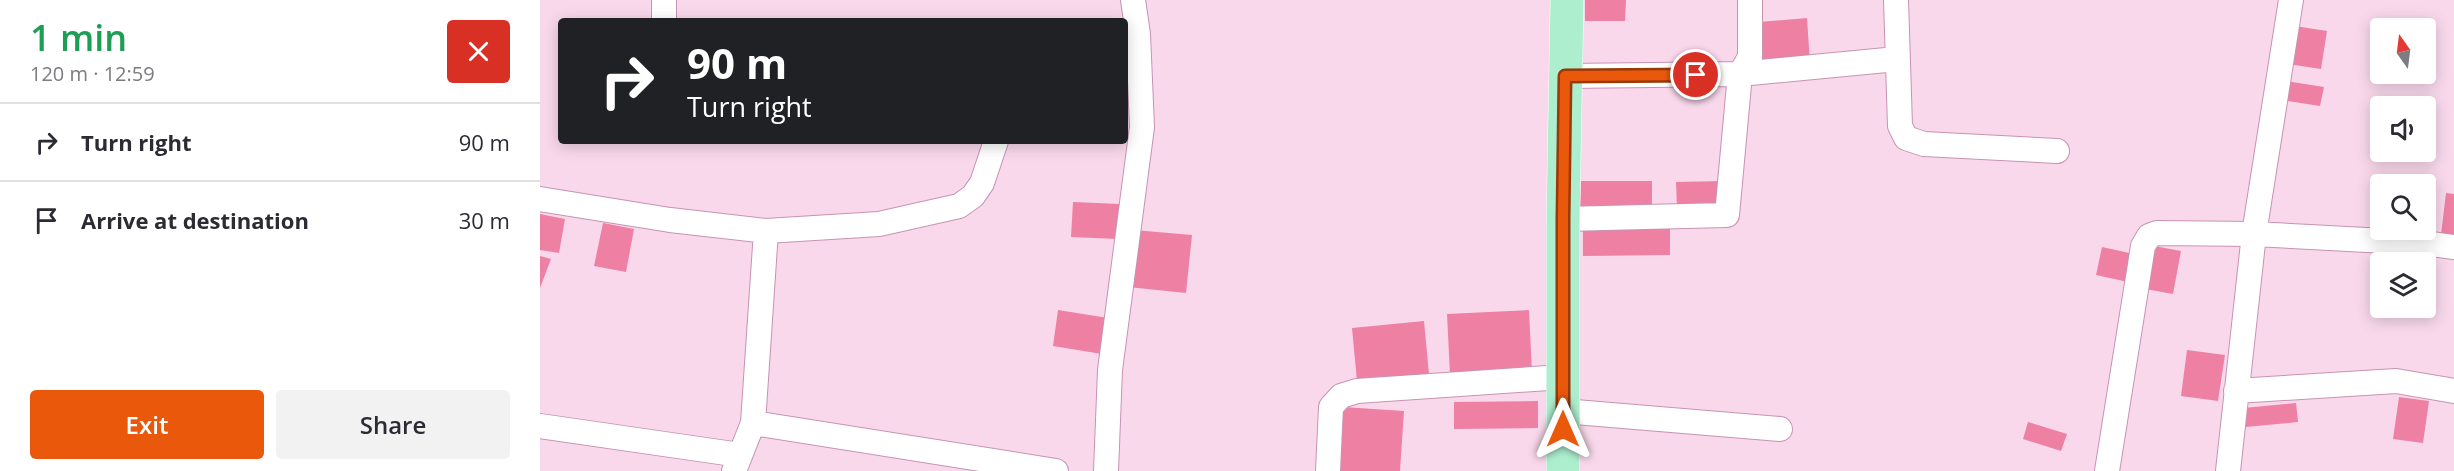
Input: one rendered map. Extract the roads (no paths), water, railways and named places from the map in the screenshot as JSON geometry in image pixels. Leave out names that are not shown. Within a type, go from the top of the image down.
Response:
[{"type":"main road","points":[[1563,471],[1563,219],[1567,0]]},
{"type":"street","points":[[664,0],[664,18]]},
{"type":"street","points":[[1106,471],[1110,370],[1134,127],[1138,34],[1133,0]]},
{"type":"street","points":[[1563,219],[1726,215],[1740,74],[1750,57],[1750,0]]},
{"type":"street","points":[[1896,0],[1900,126],[1906,138],[1924,144],[2057,151]]},
{"type":"street","points":[[2228,471],[2254,234],[2291,0]]},
{"type":"street","points":[[1565,76],[1740,74],[1897,59]]},
{"type":"street","points":[[540,199],[670,220],[766,231],[879,224],[959,206],[973,196],[982,183],[995,144]]},
{"type":"street","points":[[540,426],[737,463],[753,423],[766,231]]},
{"type":"street","points":[[2107,471],[2143,246],[2149,236],[2157,233],[2254,234],[2424,243],[2454,247]]},
{"type":"street","points":[[1328,471],[1332,407],[1341,396],[1357,391],[1563,377]]},
{"type":"street","points":[[2236,391],[2396,381],[2454,391]]},
{"type":"street","points":[[1563,411],[1780,429]]},
{"type":"street","points":[[753,423],[1056,471]]}]
